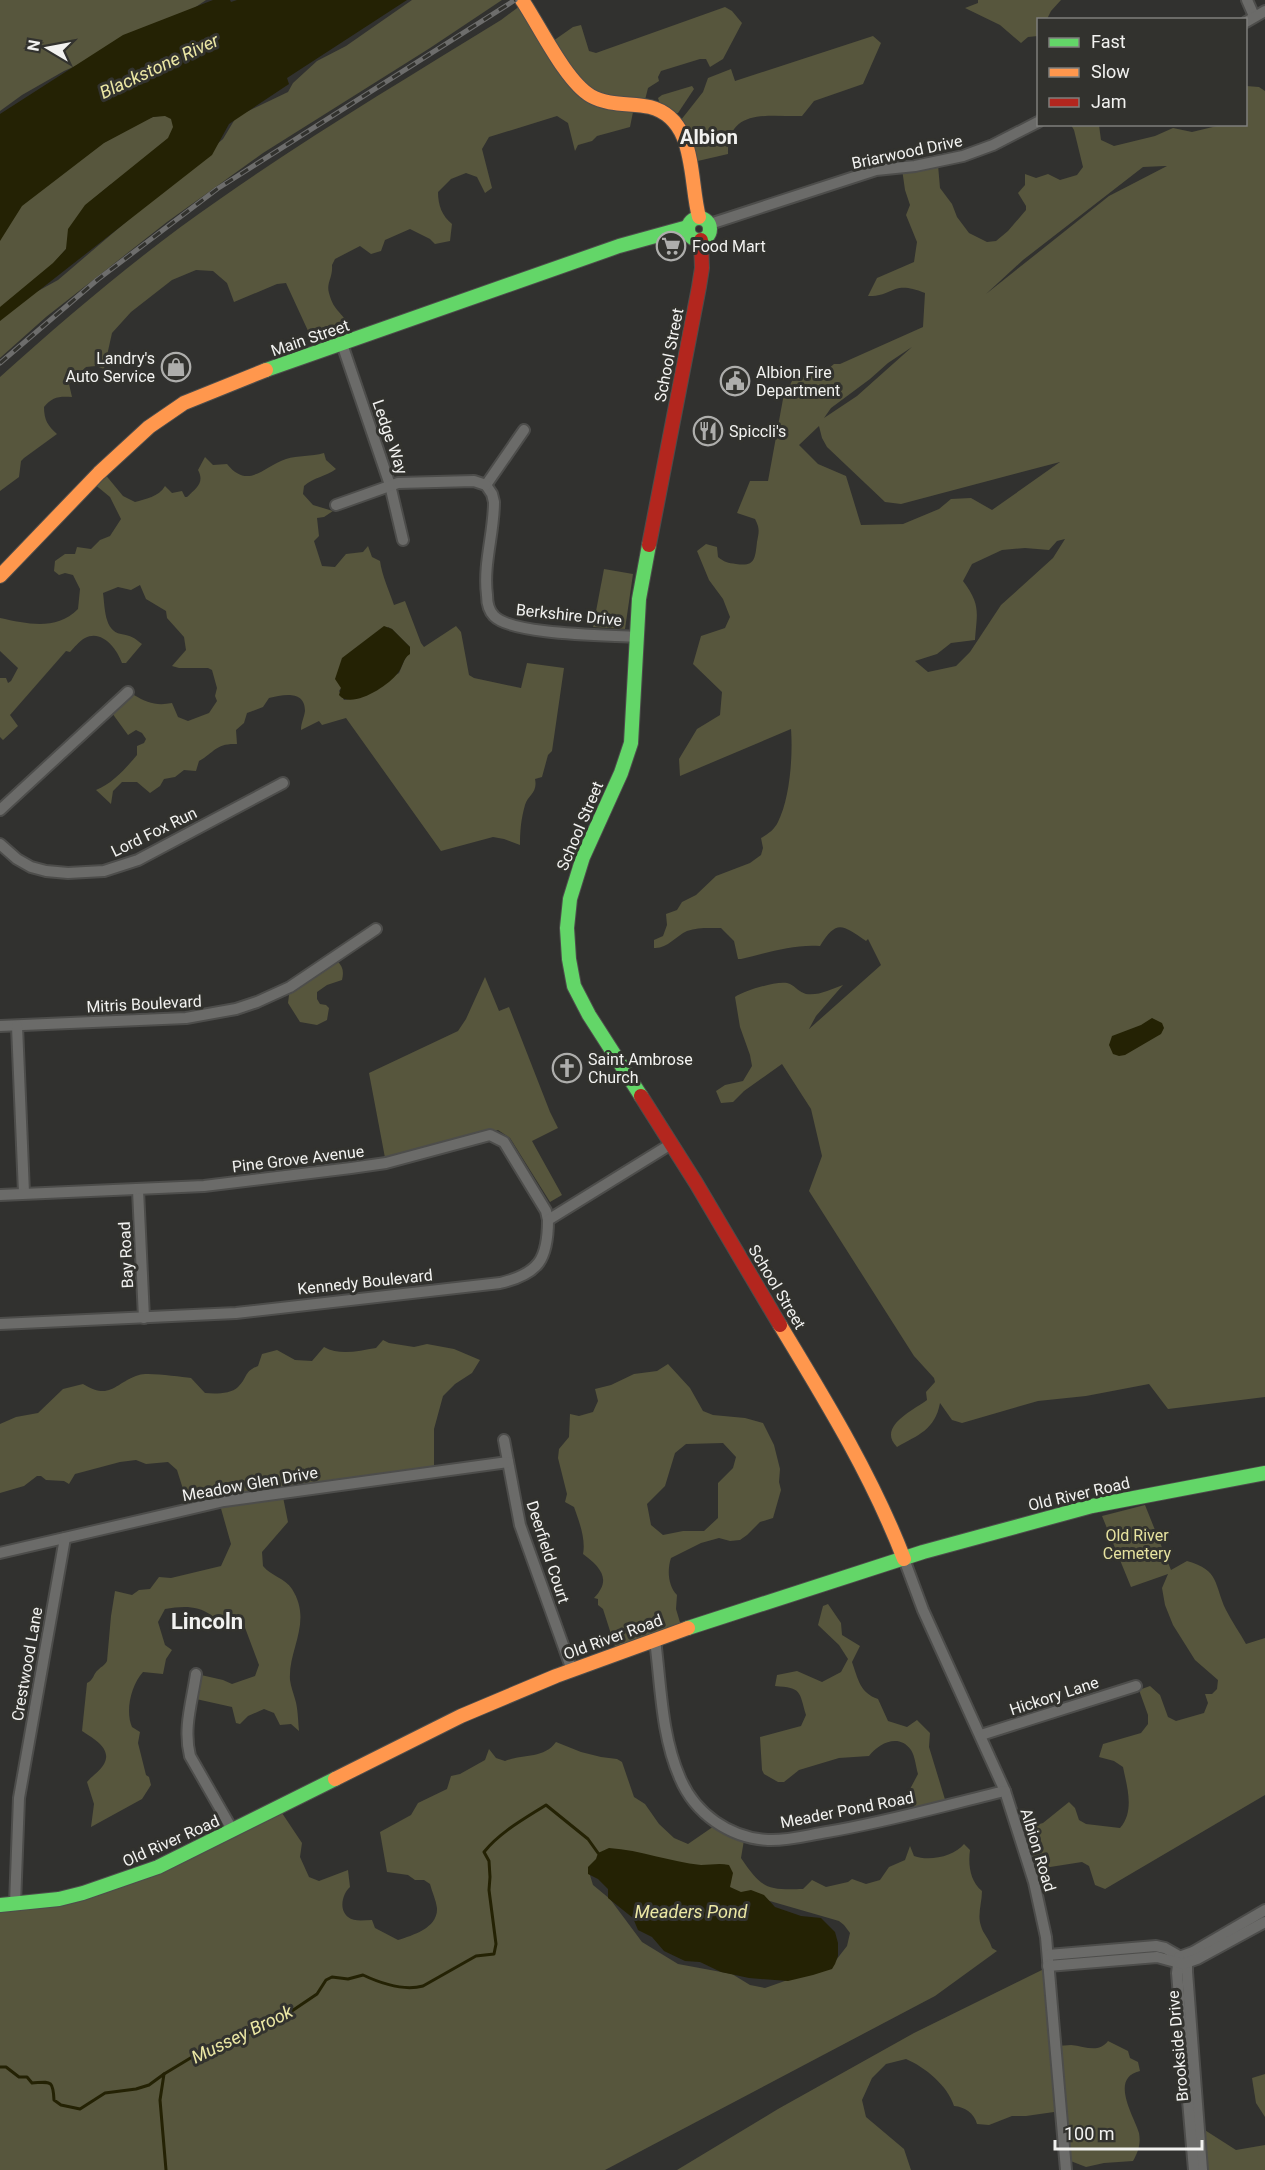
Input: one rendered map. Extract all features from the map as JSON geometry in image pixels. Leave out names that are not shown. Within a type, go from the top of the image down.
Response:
[{"type":"street","points":[[522,0],[571,75],[590,96],[609,102],[648,106],[670,117],[677,125],[687,149],[704,221],[690,222],[689,234],[694,239],[702,240]]},
{"type":"street","points":[[1247,0],[1250,19],[1265,11]]},
{"type":"street","name":"Briarwood Drive","points":[[704,221],[876,170],[915,166],[963,156],[993,145],[1037,123]]},
{"type":"street","name":"School Street","points":[[704,221],[711,231],[702,240],[699,287],[641,588],[636,637],[633,736],[627,757],[583,856],[574,883],[567,928],[568,955],[574,986],[589,1016],[696,1183],[845,1433],[891,1525],[904,1559]]},
{"type":"street","name":"Main Street","points":[[0,576],[135,439],[168,413],[213,389],[619,246],[688,227]]},
{"type":"street","name":"Ledge Way","points":[[342,345],[390,485],[403,540]]},
{"type":"street","points":[[336,505],[390,485],[443,481],[474,481],[486,485],[524,430]]},
{"type":"street","name":"Berkshire Drive","points":[[486,485],[494,502],[486,585],[489,606],[494,616],[505,623],[523,628],[636,637]]},
{"type":"street","points":[[0,810],[128,692]]},
{"type":"street","name":"Lord Fox Run","points":[[0,844],[24,863],[46,871],[68,873],[104,871],[138,860],[283,783]]},
{"type":"street","name":"Mitris Boulevard","points":[[0,1026],[186,1018],[236,1009],[258,1002],[290,987],[376,929]]},
{"type":"street","points":[[17,1026],[24,1193]]},
{"type":"street","name":"Pine Grove Avenue","points":[[0,1195],[204,1186],[363,1167],[490,1135],[504,1142],[546,1210],[548,1220]]},
{"type":"street","points":[[548,1220],[671,1144]]},
{"type":"street","name":"Bay Road","points":[[138,1190],[144,1318]]},
{"type":"street","name":"Kennedy Boulevard","points":[[0,1324],[236,1313],[500,1283],[515,1280],[536,1268],[542,1259],[548,1236],[548,1220]]},
{"type":"street","name":"Deerfield Court","points":[[504,1440],[520,1525],[572,1670]]},
{"type":"street","name":"Meadow Glen Drive","points":[[0,1553],[253,1496],[508,1462]]},
{"type":"street","name":"Old River Road","points":[[0,1905],[59,1899],[108,1886],[158,1867],[461,1716],[572,1670],[655,1640],[904,1559],[1092,1506],[1265,1473]]},
{"type":"street","name":"Crestwood Lane","points":[[15,1904],[19,1798],[65,1538]]},
{"type":"street","name":"Albion Road","points":[[904,1559],[923,1610],[1005,1791],[1034,1882],[1048,1961],[1066,2170]]},
{"type":"street","name":"Meader Pond Road","points":[[655,1640],[672,1760],[681,1781],[701,1811],[728,1830],[754,1838],[785,1839],[893,1818],[1005,1791]]},
{"type":"street","points":[[196,1674],[187,1729],[190,1756],[233,1831]]},
{"type":"street","name":"Hickory Lane","points":[[981,1735],[1136,1686]]},
{"type":"street","points":[[1183,1959],[1265,1910]]},
{"type":"street","points":[[1183,1959],[1265,1922]]},
{"type":"street","points":[[1048,1961],[1156,1946],[1165,1948],[1183,1959]]},
{"type":"street","name":"Brookside Drive","points":[[1183,1959],[1177,1973],[1194,2170]]},
{"type":"street","name":"Brookside Drive","points":[[1183,1959],[1187,1972],[1202,2170]]},
{"type":"green space","points":[[0,0],[206,0],[171,24],[64,71],[22,95],[0,111]]},
{"type":"green space","points":[[412,0],[502,0],[263,153],[167,222],[46,317],[0,358],[0,226],[17,208],[89,151],[142,121],[172,114],[178,120],[169,138],[131,172],[110,185],[91,201],[66,249],[29,292],[38,291],[58,280],[223,139],[235,119],[288,92],[293,83],[317,61],[346,46]]},
{"type":"green space","points":[[978,0],[1061,0],[1048,18],[1037,18],[1037,36],[1028,37],[1021,43],[1000,25],[965,8],[978,3]]},
{"type":"green space","points":[[524,3],[553,41],[573,27],[581,25],[589,51],[596,53],[725,7],[732,11],[742,23],[723,59],[710,67],[706,59],[700,59],[661,71],[659,81],[648,88],[643,108],[634,107],[630,127],[597,136],[592,141],[578,145],[575,151],[568,123],[557,116],[489,137],[482,149],[492,188],[485,193],[477,177],[466,173],[451,179],[438,192],[441,210],[452,224],[450,241],[435,244],[410,229],[385,240],[381,251],[371,254],[360,246],[335,259],[328,286],[329,293],[334,306],[348,324],[355,340],[315,355],[309,333],[286,283],[277,284],[234,302],[227,283],[213,271],[196,270],[172,280],[131,312],[112,333],[104,369],[96,366],[86,367],[69,384],[72,397],[56,398],[44,407],[47,422],[57,434],[21,461],[19,477],[0,491],[0,377],[107,284],[191,219],[289,152],[501,20]]},
{"type":"green space","points":[[873,36],[881,43],[863,84],[814,101],[802,116],[764,116],[743,122],[735,128],[730,139],[728,154],[689,163],[677,125],[703,92],[708,78],[731,69],[735,81]]},
{"type":"green space","points":[[692,86],[694,89],[678,113],[673,114],[660,104],[658,98],[662,95]]},
{"type":"green space","points":[[1247,86],[1259,87],[1265,91],[1265,1397],[1168,1409],[1149,1384],[1086,1396],[1038,1401],[962,1423],[952,1420],[940,1403],[930,1426],[897,1447],[892,1440],[891,1433],[894,1426],[906,1414],[927,1400],[926,1392],[935,1382],[934,1378],[914,1356],[809,1191],[822,1156],[811,1109],[782,1064],[744,1091],[733,1102],[721,1103],[716,1091],[725,1085],[743,1081],[752,1066],[740,1027],[735,997],[778,983],[790,984],[806,994],[825,992],[843,985],[816,1016],[809,1029],[881,965],[868,939],[866,941],[840,927],[831,932],[820,946],[790,948],[741,959],[738,959],[734,941],[721,928],[687,931],[671,942],[654,948],[654,940],[663,936],[667,925],[666,914],[677,910],[682,902],[696,895],[716,876],[750,863],[761,855],[763,848],[761,838],[778,822],[790,777],[791,729],[680,776],[679,759],[697,729],[720,715],[722,692],[693,664],[701,636],[725,628],[730,617],[723,599],[709,580],[697,551],[706,544],[717,547],[718,557],[726,562],[742,565],[753,560],[756,553],[758,525],[755,519],[737,513],[750,481],[768,481],[783,399],[794,377],[820,373],[834,364],[840,364],[923,327],[925,293],[914,289],[899,288],[876,296],[868,296],[877,278],[914,262],[917,242],[906,215],[910,205],[902,169],[938,165],[940,188],[969,233],[987,242],[996,241],[1026,210],[1018,193],[1025,185],[1025,174],[1036,178],[1048,174],[1060,180],[1077,175],[1083,167],[1072,126],[1099,126],[1101,140],[1114,146],[1155,136],[1173,128],[1192,132],[1217,126],[1247,126]],"holes":[[[1167,166],[1109,196],[986,294],[1023,260],[1143,167]],[[912,347],[857,396],[824,418],[831,408]],[[819,426],[827,447],[885,502],[901,504],[1060,462],[992,510],[971,498],[951,499],[939,509],[903,524],[861,525],[846,476],[818,464],[799,445]],[[1065,539],[1053,558],[1001,605],[970,652],[956,666],[928,672],[915,661],[937,654],[951,643],[975,640],[975,603],[963,581],[972,564],[1002,550],[1025,548],[1049,550],[1057,541]]]},
{"type":"green space","points":[[324,453],[326,460],[336,469],[304,486],[303,494],[313,505],[333,511],[324,517],[317,518],[319,536],[314,541],[322,566],[335,567],[346,554],[363,552],[368,546],[372,557],[380,561],[394,605],[405,601],[424,647],[456,626],[461,632],[469,675],[474,678],[521,688],[527,663],[564,668],[552,751],[548,755],[542,777],[535,779],[534,791],[526,802],[520,845],[493,837],[441,851],[346,718],[322,725],[319,721],[301,730],[304,704],[297,696],[292,695],[269,698],[263,707],[247,713],[244,723],[236,730],[237,744],[224,745],[216,749],[199,761],[196,771],[184,770],[175,777],[164,779],[160,786],[150,793],[137,782],[122,782],[113,791],[111,804],[96,790],[108,784],[123,770],[137,755],[137,746],[144,743],[146,739],[136,730],[128,735],[112,713],[134,695],[152,703],[172,703],[178,717],[188,721],[209,713],[217,701],[215,696],[217,688],[212,670],[172,666],[186,650],[184,637],[167,618],[166,611],[146,599],[140,585],[131,590],[118,587],[103,593],[106,618],[111,628],[142,644],[126,663],[122,663],[113,647],[103,638],[91,636],[85,638],[70,652],[66,651],[10,715],[18,726],[3,740],[0,737],[0,678],[6,678],[8,683],[18,668],[0,651],[0,618],[31,624],[51,623],[60,621],[78,609],[80,589],[73,575],[65,573],[59,575],[54,571],[55,561],[65,554],[75,554],[77,547],[91,549],[100,540],[110,536],[121,519],[110,497],[93,483],[104,473],[123,496],[135,502],[156,495],[165,486],[172,493],[182,491],[187,497],[200,482],[198,470],[205,457],[213,465],[227,464],[235,472],[249,476],[286,459]],"holes":[[[388,627],[410,647],[399,673],[358,698],[344,700],[339,691],[341,688]]]},
{"type":"green space","points":[[604,569],[633,574],[625,629],[593,627]]},
{"type":"green space","points":[[337,961],[341,965],[342,980],[327,985],[317,992],[320,1004],[329,1008],[327,1020],[317,1025],[300,1022],[288,1003],[290,987]]},
{"type":"green space","points":[[485,977],[499,1011],[509,1007],[558,1128],[532,1141],[562,1195],[550,1202],[510,1138],[498,1130],[386,1163],[369,1073],[458,1031]]},
{"type":"green space","points":[[383,1340],[414,1347],[427,1344],[454,1349],[480,1360],[472,1373],[455,1384],[443,1396],[434,1429],[434,1474],[283,1497],[288,1522],[262,1552],[263,1566],[289,1585],[298,1601],[300,1624],[292,1657],[290,1680],[297,1706],[299,1731],[291,1724],[280,1725],[274,1713],[264,1709],[248,1716],[240,1724],[236,1723],[232,1707],[196,1699],[201,1675],[232,1684],[255,1676],[259,1665],[244,1625],[230,1622],[213,1630],[211,1615],[200,1609],[177,1607],[165,1609],[158,1622],[165,1645],[172,1650],[166,1659],[163,1674],[143,1672],[139,1677],[132,1691],[129,1706],[132,1727],[140,1732],[138,1743],[146,1775],[151,1785],[142,1799],[91,1827],[94,1804],[87,1782],[104,1764],[106,1753],[96,1740],[82,1731],[87,1683],[107,1661],[115,1591],[132,1595],[139,1590],[150,1589],[159,1577],[171,1578],[221,1566],[231,1544],[220,1505],[189,1508],[177,1470],[168,1462],[146,1464],[136,1460],[120,1462],[75,1474],[69,1484],[37,1476],[24,1486],[0,1493],[0,1424],[16,1417],[38,1413],[63,1389],[83,1384],[92,1389],[106,1391],[139,1375],[157,1374],[191,1378],[205,1393],[223,1393],[241,1384],[248,1373],[258,1366],[262,1354],[277,1350],[295,1360],[312,1361],[324,1347],[343,1352],[356,1351],[376,1348]]},
{"type":"green space","points":[[668,1364],[690,1388],[703,1411],[713,1415],[745,1418],[763,1423],[774,1445],[780,1469],[781,1490],[773,1518],[760,1522],[740,1540],[730,1541],[719,1538],[701,1543],[671,1558],[669,1578],[677,1595],[676,1609],[682,1629],[618,1656],[603,1609],[598,1605],[598,1599],[594,1598],[603,1585],[602,1573],[583,1554],[583,1536],[578,1518],[574,1507],[565,1502],[567,1494],[558,1458],[559,1449],[569,1437],[570,1414],[579,1416],[593,1412],[598,1401],[595,1389],[611,1385],[634,1374],[657,1371]],"holes":[[[723,1443],[736,1457],[733,1468],[718,1483],[718,1518],[704,1531],[683,1531],[663,1535],[651,1525],[647,1504],[665,1486],[675,1453],[686,1444]]]},
{"type":"green space","name":"Old River Cemetery","points":[[1145,1505],[1171,1570],[1187,1561],[1205,1569],[1211,1574],[1226,1610],[1246,1644],[1265,1638],[1265,1795],[1105,1889],[1095,1885],[1089,1866],[1082,1862],[1031,1870],[1019,1830],[1043,1823],[1069,1802],[1075,1808],[1079,1820],[1086,1824],[1120,1828],[1125,1821],[1129,1807],[1123,1767],[1114,1761],[1099,1757],[1103,1744],[1141,1733],[1148,1724],[1148,1715],[1139,1690],[1150,1686],[1160,1695],[1168,1717],[1176,1721],[1204,1713],[1208,1703],[1205,1694],[1212,1694],[1217,1689],[1218,1680],[1195,1660],[1173,1625],[1165,1605],[1162,1588],[1168,1574],[1131,1587],[1102,1516]]},
{"type":"green space","points":[[828,1604],[841,1623],[842,1635],[860,1646],[852,1662],[860,1685],[867,1693],[878,1699],[888,1721],[907,1727],[917,1720],[930,1733],[929,1747],[947,1806],[917,1815],[909,1791],[918,1774],[911,1750],[901,1742],[884,1744],[869,1756],[839,1758],[799,1770],[784,1782],[778,1782],[764,1774],[760,1737],[801,1726],[806,1715],[798,1692],[790,1688],[775,1686],[777,1675],[797,1671],[822,1682],[841,1672],[848,1659],[839,1645],[818,1625],[823,1606]]},
{"type":"green space","points":[[556,1742],[581,1752],[622,1762],[634,1797],[645,1804],[659,1824],[674,1838],[688,1844],[720,1822],[745,1834],[741,1858],[760,1882],[773,1888],[803,1889],[812,1880],[826,1887],[852,1879],[866,1884],[880,1880],[889,1867],[905,1860],[910,1846],[914,1856],[934,1858],[948,1855],[964,1844],[970,1850],[972,1878],[982,1891],[981,1926],[992,1948],[997,1951],[935,1996],[605,2170],[0,2170],[0,1906],[48,1903],[280,1810],[302,1843],[300,1857],[309,1877],[319,1881],[348,1870],[350,1887],[345,1893],[342,1906],[345,1914],[353,1920],[372,1920],[375,1928],[398,1940],[429,1926],[436,1915],[436,1902],[430,1884],[424,1880],[415,1880],[408,1875],[387,1872],[380,1832],[411,1815],[418,1803],[447,1789],[451,1776],[460,1774],[485,1760],[489,1749],[496,1758],[505,1761],[539,1754]],"holes":[[[589,1872],[739,1892],[839,1921],[850,1933],[847,1946],[833,1964],[765,1988],[750,1985],[732,1974],[678,1964],[642,1942],[610,1899],[593,1885]]]},
{"type":"green space","points":[[1048,1967],[1057,2046],[1096,2048],[1108,2041],[1128,2051],[1130,2058],[1138,2062],[1140,2071],[1131,2075],[1126,2081],[1125,2089],[1129,2108],[1140,2137],[1139,2148],[1133,2161],[1086,2167],[1068,2160],[1061,2111],[1012,2116],[989,2125],[977,2124],[969,2111],[954,2106],[947,2091],[935,2078],[906,2059],[886,2064],[872,2078],[862,2100],[866,2117],[904,2149],[911,2170],[677,2170],[778,2109],[914,2033]]},
{"type":"green space","points":[[1265,2074],[1265,2117],[1256,2103],[1252,2078]]},
{"type":"green space","points":[[1200,2127],[1236,2150],[1265,2145],[1265,2170],[1194,2170]]},
{"type":"water","name":"Blackstone River","points":[[213,0],[230,0],[231,2],[237,0],[407,0],[287,78],[289,84],[229,124],[212,155],[0,321],[0,307],[53,263],[66,249],[68,229],[85,205],[168,138],[173,127],[171,119],[165,116],[153,117],[104,143],[22,206],[0,241],[0,114],[123,35]]},
{"type":"water","points":[[384,626],[392,629],[410,647],[410,654],[405,658],[399,672],[378,690],[360,698],[345,699],[339,695],[341,688],[335,679],[342,658]]},
{"type":"water","points":[[1152,1018],[1162,1023],[1164,1028],[1161,1034],[1125,1055],[1113,1054],[1109,1045],[1112,1036],[1141,1025]]},
{"type":"water","name":"Meaders Pond","points":[[609,1848],[701,1865],[729,1865],[733,1873],[730,1887],[741,1892],[751,1890],[764,1895],[775,1907],[801,1916],[821,1918],[835,1932],[838,1956],[835,1964],[832,1969],[788,1981],[749,1978],[721,1972],[700,1962],[685,1961],[664,1951],[652,1937],[638,1930],[633,1918],[608,1898],[608,1889],[598,1879],[588,1874],[588,1867],[596,1859],[598,1853]]},
{"type":"waterway","name":"Mussey Brook","points":[[0,2067],[6,2067],[19,2077],[27,2077],[32,2083],[49,2083],[53,2088],[54,2100],[61,2105],[80,2109],[105,2093],[149,2085],[217,2042],[258,2030],[280,2019],[317,1994],[326,1980],[332,1977],[348,1979],[363,1975],[392,1985],[416,1987],[423,1986],[476,1956],[494,1954],[496,1944],[489,1890],[489,1861],[484,1852],[505,1832],[546,1805],[588,1839],[598,1853]]},
{"type":"waterway","points":[[164,2074],[160,2100],[166,2170]]},
{"type":"railway","points":[[0,363],[97,280],[217,189],[515,0]]},
{"type":"traffic: fast","points":[[699,218],[707,221],[710,229],[707,237],[699,240],[691,237],[688,229],[691,221],[699,218]]},
{"type":"traffic: fast","points":[[266,370],[619,246],[688,227]]},
{"type":"traffic: fast","points":[[641,1096],[589,1015],[574,986],[567,928],[570,899],[583,857],[621,773],[631,743],[639,599],[649,545]]},
{"type":"traffic: fast","points":[[688,1628],[923,1552],[1092,1506],[1265,1473]]},
{"type":"traffic: fast","points":[[0,1905],[59,1899],[158,1867],[335,1779]]},
{"type":"traffic: slow","points":[[522,0],[563,66],[582,89],[591,96],[605,101],[650,107],[665,114],[676,124],[684,137],[688,153],[699,217]]},
{"type":"traffic: slow","points":[[0,576],[99,473],[149,427],[184,403],[266,370]]},
{"type":"traffic: slow","points":[[780,1325],[863,1469],[904,1559]]},
{"type":"traffic: slow","points":[[335,1779],[461,1716],[556,1676],[688,1628]]},
{"type":"traffic: jam","points":[[649,545],[699,287],[702,268],[701,240]]},
{"type":"traffic: jam","points":[[641,1096],[696,1183],[780,1325]]},
{"type":"place","name":"Food Mart","points":[[671,246]]},
{"type":"place","name":"Landry's Auto Service","points":[[176,367]]},
{"type":"place","name":"Albion Fire Department","points":[[735,381]]},
{"type":"place","name":"Spiccli's","points":[[708,431]]},
{"type":"place","name":"Saint Ambrose Church","points":[[567,1068]]},
{"type":"district","name":"Albion","points":[[709,137]]},
{"type":"district","name":"Lincoln","points":[[207,1621]]}]
